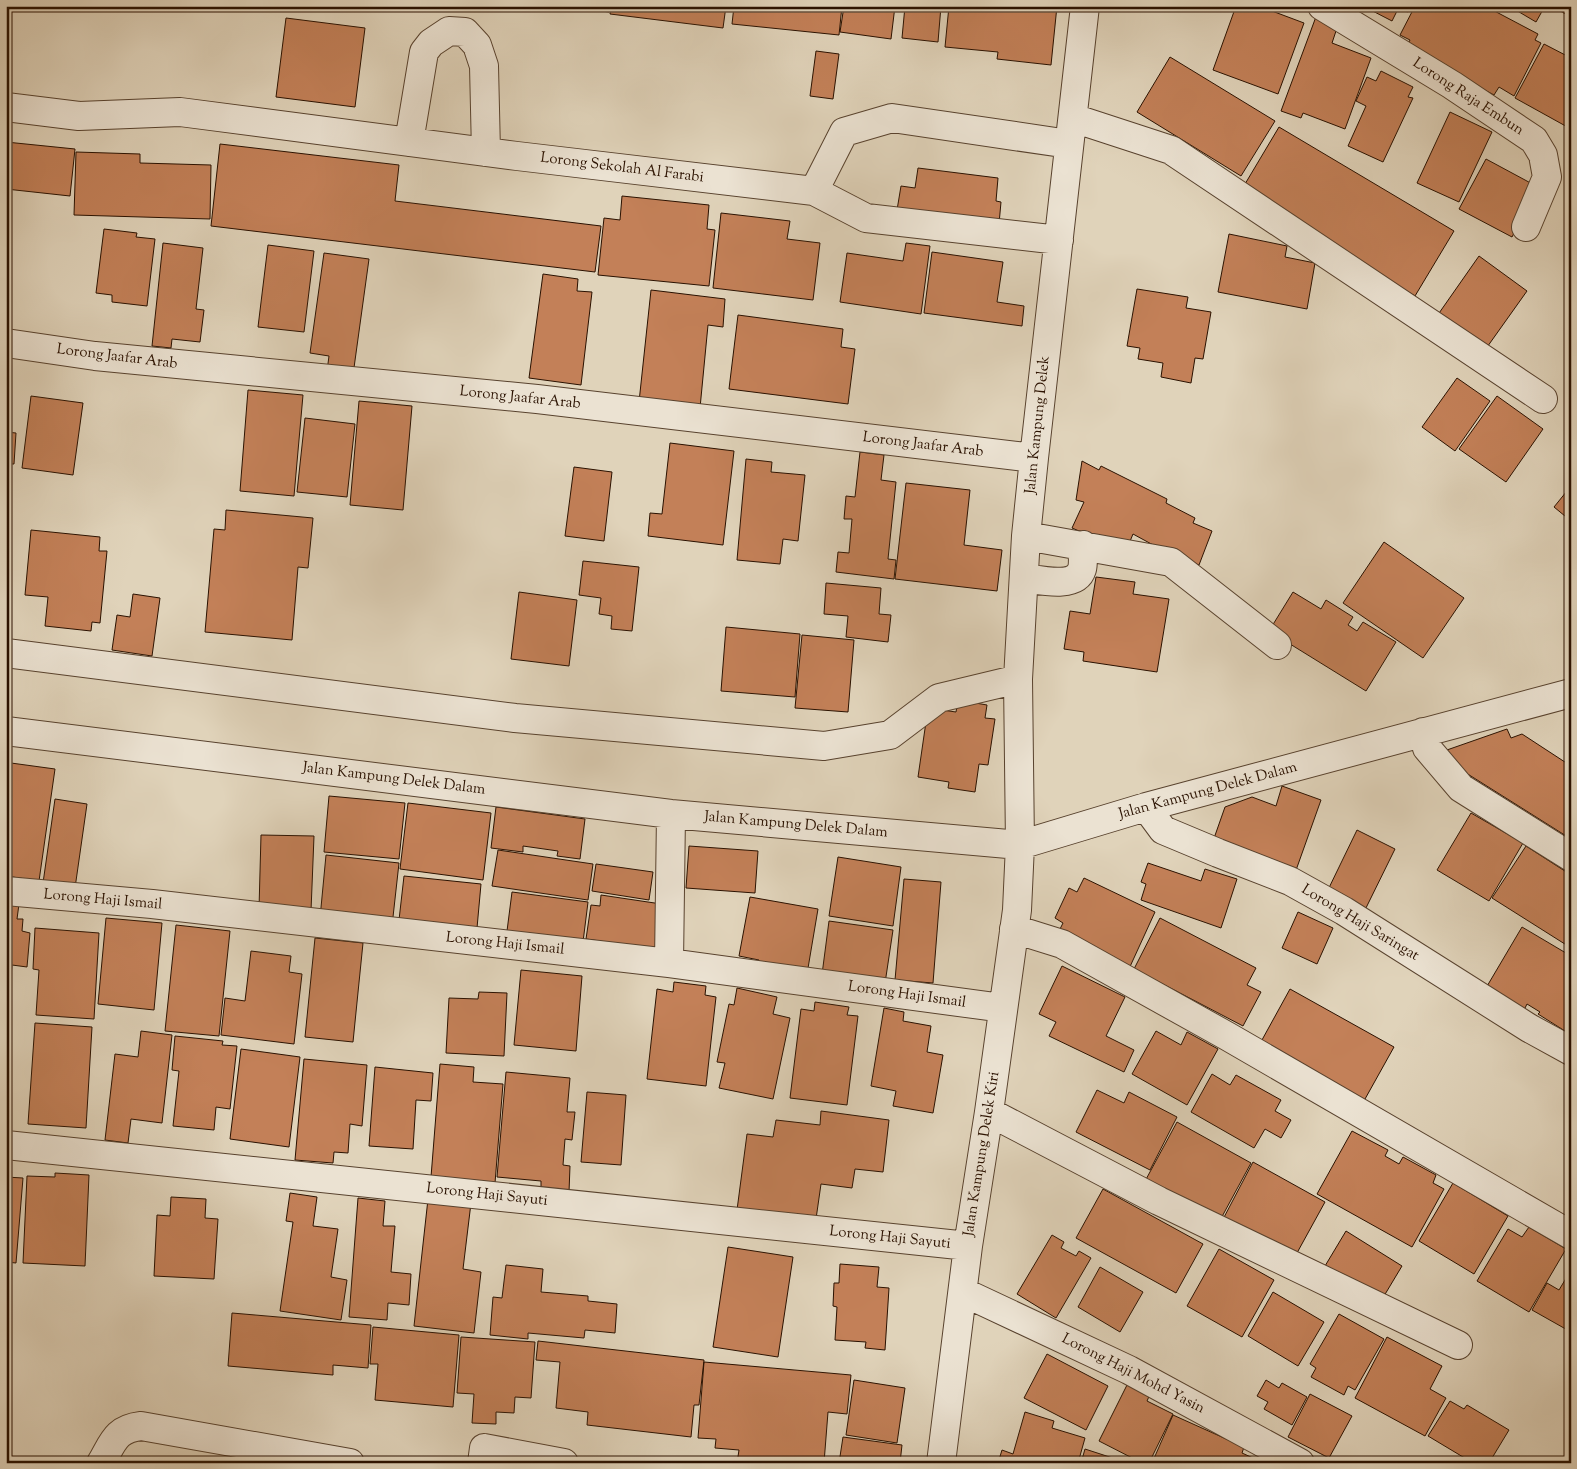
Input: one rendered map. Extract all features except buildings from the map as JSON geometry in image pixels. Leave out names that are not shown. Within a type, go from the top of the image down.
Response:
[{"type":"street","name":"Jalan Kampung Delek","points":[[1020,845],[1018,679],[1026,536],[1085,6]]},
{"type":"street","name":"Lorong Raja Embun","points":[[1322,6],[1452,85],[1534,140],[1543,155],[1547,177],[1526,227]]},
{"type":"street","points":[[408,142],[424,52],[431,43],[449,31],[465,32],[478,45],[484,66],[486,152]]},
{"type":"street","name":"Lorong Sekolah Al Farabi","points":[[6,107],[79,116],[180,112],[814,192],[866,218],[1059,240]]},
{"type":"street","points":[[814,192],[844,132],[892,118],[1071,131],[1171,150],[1543,399]]},
{"type":"street","name":"Lorong Jaafar Arab","points":[[6,343],[95,356],[538,399],[1034,458]]},
{"type":"street","points":[[1026,536],[1171,562],[1277,645]]},
{"type":"street","points":[[1024,578],[1065,582],[1075,579],[1082,570],[1083,545]]},
{"type":"street","points":[[6,653],[515,718],[824,746],[890,735],[939,698],[1018,679]]},
{"type":"street","name":"Jalan Kampung Delek Dalam","points":[[6,731],[671,814],[1020,845],[1146,807],[1571,693]]},
{"type":"street","points":[[1423,732],[1427,748],[1461,788],[1571,857]]},
{"type":"street","name":"Lorong Haji Saringat","points":[[1146,807],[1163,830],[1290,881],[1344,911],[1529,1028],[1571,1051]]},
{"type":"street","points":[[669,963],[671,814]]},
{"type":"street","name":"Jalan Kampung Delek Kiri","points":[[941,1463],[968,1246],[989,1112],[1014,929],[1020,845]]},
{"type":"street","name":"Lorong Haji Ismail","points":[[6,891],[152,904],[669,963],[1003,1008]]},
{"type":"street","points":[[1014,929],[1062,944],[1227,1036],[1571,1235]]},
{"type":"street","points":[[989,1112],[1159,1201],[1458,1345]]},
{"type":"street","name":"Lorong Haji Sayuti","points":[[6,1145],[968,1246]]},
{"type":"street","name":"Lorong Haji Mohd Yasin","points":[[963,1292],[1129,1370],[1300,1463]]},
{"type":"street","points":[[101,1463],[118,1434],[129,1428],[141,1426],[350,1463]]},
{"type":"street","points":[[483,1455],[564,1463]]}]
